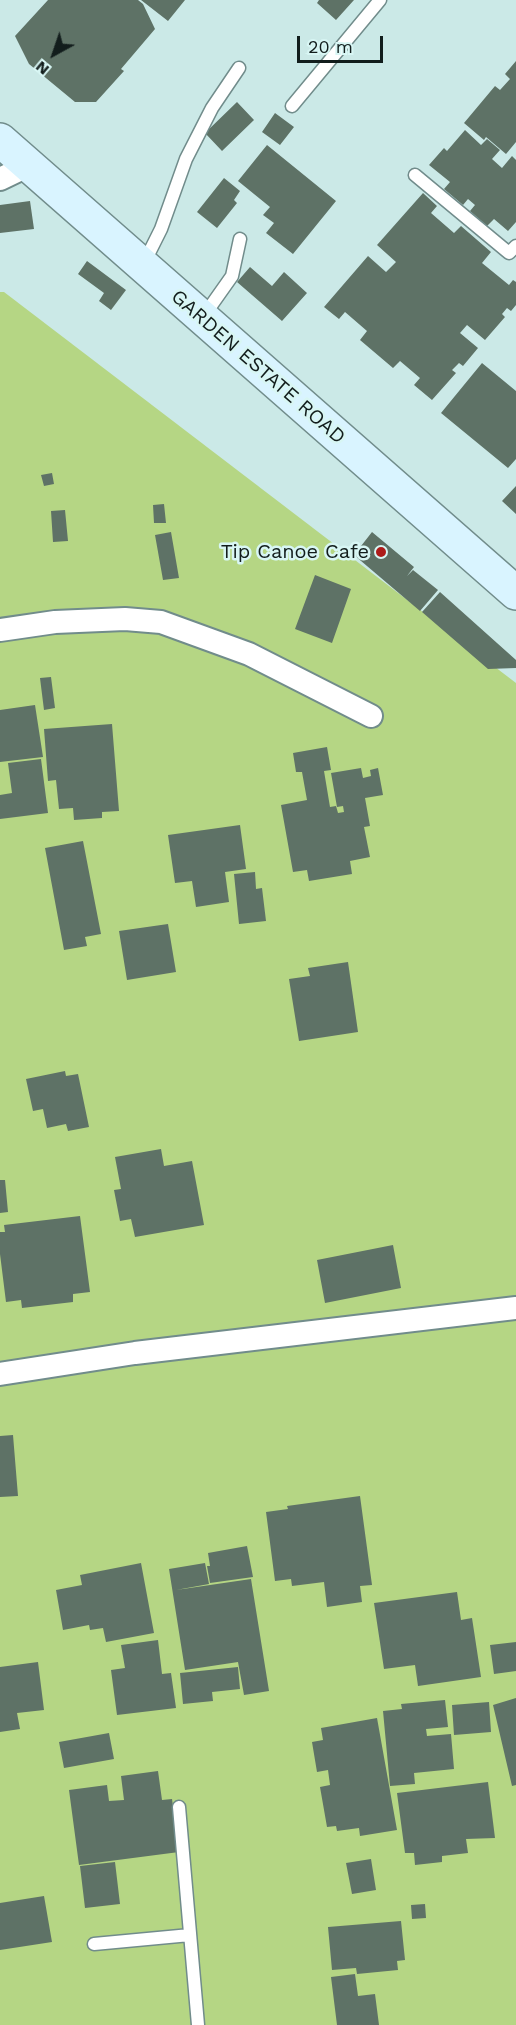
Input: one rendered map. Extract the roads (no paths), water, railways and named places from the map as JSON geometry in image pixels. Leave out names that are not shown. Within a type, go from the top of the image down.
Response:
[{"type":"street","name":"GARDEN ESTATE ROAD","points":[[0,140],[516,593]]},
{"type":"street","points":[[0,179],[29,165]]},
{"type":"street","points":[[0,630],[55,622],[125,619],[161,622],[249,654],[371,716]]},
{"type":"street","points":[[0,1374],[135,1353],[516,1308]]},
{"type":"lane","points":[[292,106],[380,0]]},
{"type":"lane","points":[[142,266],[161,229],[186,159],[212,108],[239,68]]},
{"type":"lane","points":[[415,175],[509,253],[516,246]]},
{"type":"lane","points":[[202,318],[232,276],[240,239]]},
{"type":"lane","points":[[179,1807],[198,2025]]},
{"type":"lane","points":[[94,1944],[190,1935]]},
{"type":"place","name":"Tip Canoe Cafe","points":[[381,552]]}]
